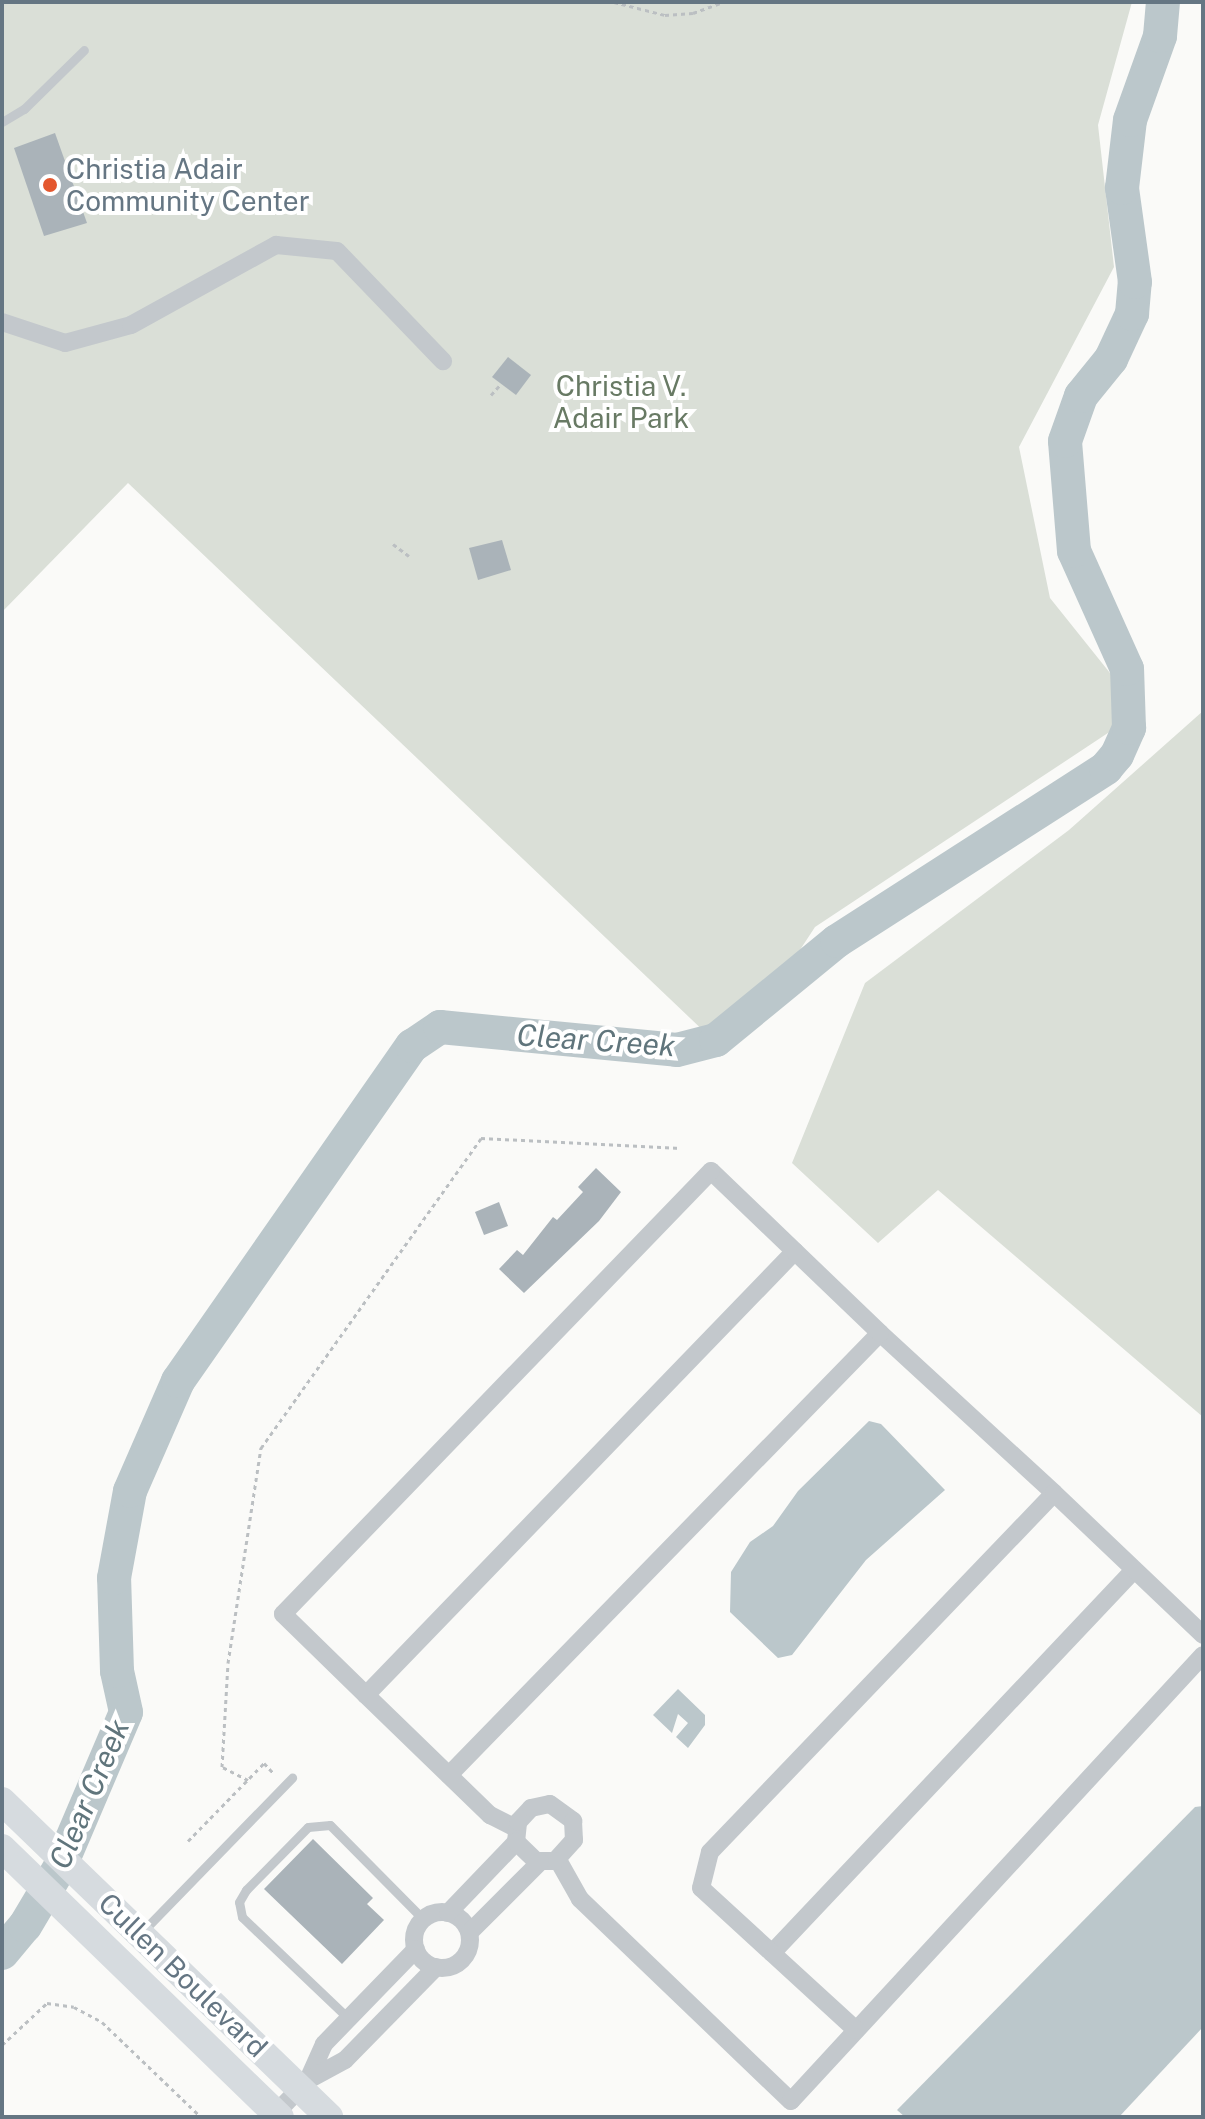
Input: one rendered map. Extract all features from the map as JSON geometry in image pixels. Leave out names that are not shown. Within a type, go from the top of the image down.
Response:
[{"type":"main road","name":"Cullen Boulevard","points":[[2,1801],[304,2084],[329,2117]]},
{"type":"main road","name":"Cullen Boulevard","points":[[2,1848],[278,2115]]},
{"type":"street","points":[[2,322],[65,343],[131,325],[276,245],[337,251],[443,361]]},
{"type":"street","points":[[1203,1635],[711,1171],[283,1614],[490,1815],[517,1835],[528,1857],[549,1861],[580,1899],[791,2101],[1203,1655]]},
{"type":"street","points":[[366,1695],[795,1251]]},
{"type":"street","points":[[449,1775],[880,1333]]},
{"type":"street","points":[[856,2030],[701,1888],[710,1852],[1054,1493]]},
{"type":"street","points":[[772,1953],[1133,1571]]},
{"type":"street","points":[[540,1804],[567,1813],[574,1840],[549,1861],[470,1932],[465,1958],[450,1968],[424,1962],[416,1949],[414,1937],[424,1920],[448,1913],[517,1835],[524,1814],[540,1804]]},
{"type":"street","points":[[448,1913],[470,1932]]},
{"type":"street","points":[[278,2115],[304,2084],[324,2044],[416,1949]]},
{"type":"street","points":[[304,2084],[345,2060],[436,1967]]},
{"type":"lane","points":[[2,122],[24,109],[84,50]]},
{"type":"lane","points":[[140,1933],[292,1778]]},
{"type":"lane","points":[[348,2018],[242,1917],[239,1902],[246,1890],[308,1827],[330,1825],[424,1920]]},
{"type":"path","points":[[614,2],[665,15],[693,13],[723,2]]},
{"type":"path","points":[[491,395],[501,384]]},
{"type":"path","points":[[393,544],[409,556]]},
{"type":"path","points":[[248,1780],[222,1767],[228,1663],[258,1455],[476,1145],[490,1137],[681,1148]]},
{"type":"path","points":[[188,1841],[264,1763],[276,1776]]},
{"type":"path","points":[[2,2045],[47,2003],[87,2012],[201,2117]]},
{"type":"green space","name":"Christia V. Adair Park","points":[[2,2],[1132,2],[1098,125],[1114,267],[1019,447],[1050,598],[1114,678],[1123,723],[815,927],[775,988],[711,1038],[128,483],[2,612]]},
{"type":"green space","points":[[1203,711],[1203,1417],[938,1190],[878,1243],[792,1163],[865,983],[1069,830]]},
{"type":"shaded area","points":[[869,1421],[881,1424],[945,1490],[866,1560],[792,1655],[778,1658],[730,1612],[731,1572],[750,1542],[773,1526],[798,1491]]},
{"type":"shaded area","points":[[678,1689],[705,1715],[705,1725],[688,1748],[676,1737],[688,1723],[678,1714],[672,1733],[653,1715]]},
{"type":"shaded area","points":[[1203,1806],[1203,2027],[1119,2117],[905,2117],[897,2110],[1195,1807]]},
{"type":"building","name":"Christia Adair Community Center","points":[[55,133],[87,223],[44,236],[14,148]]},
{"type":"building","points":[[508,357],[531,375],[516,395],[492,377]]},
{"type":"building","points":[[502,540],[511,570],[478,580],[469,548]]},
{"type":"building","points":[[596,1168],[621,1192],[599,1221],[524,1293],[499,1269],[517,1250],[523,1255],[553,1217],[557,1220],[583,1192],[578,1187]]},
{"type":"building","points":[[499,1202],[508,1226],[484,1235],[475,1212]]},
{"type":"building","points":[[313,1839],[373,1898],[367,1904],[384,1920],[342,1964],[264,1889]]},
{"type":"waterway","name":"Clear Creek","points":[[2,1953],[25,1926],[60,1867],[126,1712],[117,1671],[114,1578],[130,1491],[178,1381],[412,1046],[440,1027],[677,1050],[716,1040],[837,941],[1106,768],[1117,755],[1129,728],[1127,669],[1074,551],[1065,441],[1081,396],[1111,359],[1132,314],[1135,282],[1122,188],[1130,120],[1160,36],[1163,2]]},
{"type":"place","name":"Christia Adair Community Center","points":[[50,185]]}]
